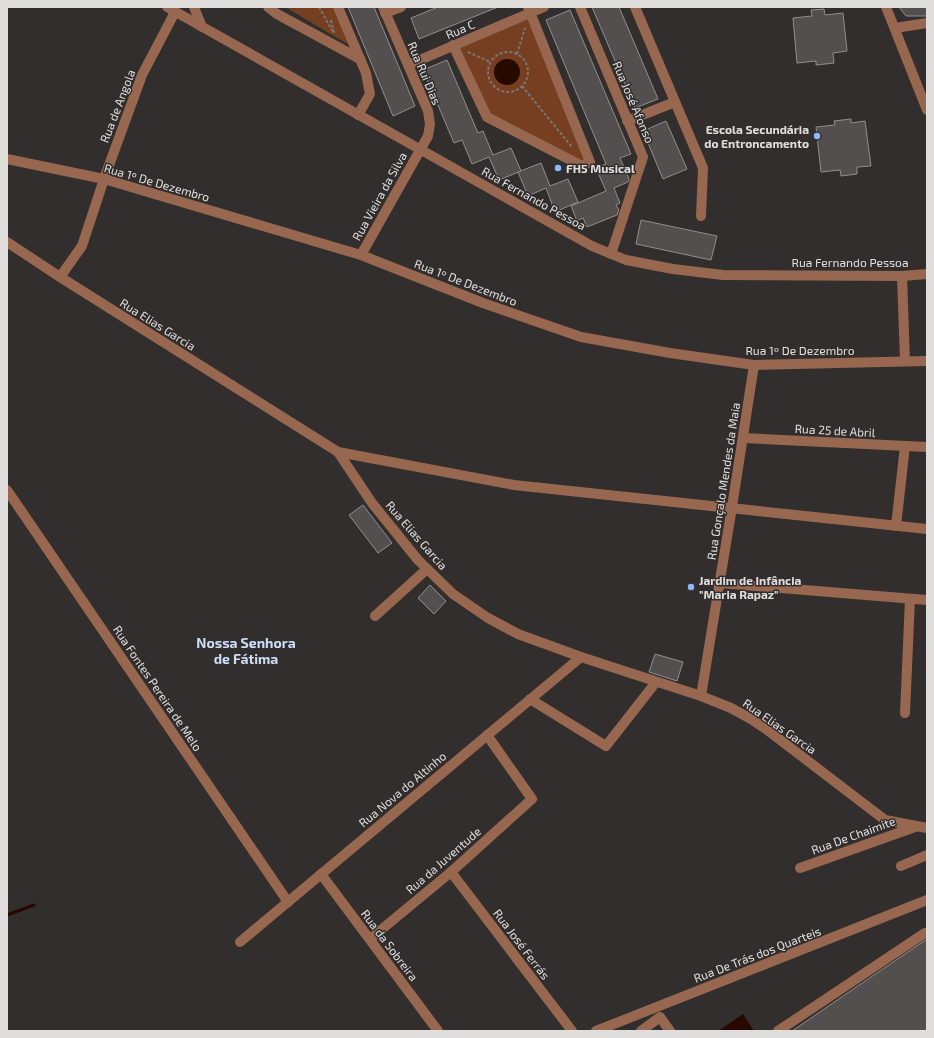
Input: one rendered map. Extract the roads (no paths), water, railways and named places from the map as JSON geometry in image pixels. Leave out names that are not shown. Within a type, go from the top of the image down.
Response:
[{"type":"street","points":[[194,7],[202,27]]},
{"type":"street","points":[[268,7],[277,14],[360,59]]},
{"type":"street","points":[[338,7],[366,73],[370,94],[358,115]]},
{"type":"street","points":[[384,10],[401,7]]},
{"type":"street","name":"Rua C","points":[[408,65],[529,10],[544,7]]},
{"type":"street","name":"Rua José Afonso","points":[[580,7],[643,157],[611,254]]},
{"type":"street","points":[[635,7],[702,168],[701,216]]},
{"type":"street","points":[[886,7],[927,110]]},
{"type":"street","name":"Rua Fernando Pessoa","points":[[171,9],[592,246],[626,260],[723,275],[902,276],[927,274]]},
{"type":"street","name":"Rua de Angola","points":[[60,277],[82,246],[104,179],[142,75],[171,9]]},
{"type":"street","name":"Rua Rui Dias","points":[[384,10],[428,111],[430,124],[428,136],[420,150]]},
{"type":"street","points":[[453,45],[487,116],[582,166],[590,162],[529,10]]},
{"type":"street","points":[[895,28],[927,23]]},
{"type":"street","points":[[627,121],[674,102]]},
{"type":"street","name":"Rua Vieira da Silva","points":[[361,255],[420,150]]},
{"type":"street","name":"Rua 1º De Dezembro","points":[[7,159],[104,179],[361,255],[483,303],[581,336],[670,353],[754,365],[927,361]]},
{"type":"street","name":"Rua Elias Garcia","points":[[7,242],[338,452],[372,503],[418,560],[452,594],[488,618],[518,634],[581,657],[701,696],[731,708],[756,722],[885,820],[915,827],[927,828]]},
{"type":"street","points":[[902,276],[905,361]]},
{"type":"street","name":"Rua Gonçalo Mendes da Maia","points":[[701,696],[754,365]]},
{"type":"street","name":"Rua 25 de Abril","points":[[742,438],[927,447]]},
{"type":"street","points":[[896,526],[905,446]]},
{"type":"street","points":[[338,452],[514,485],[732,507],[927,529]]},
{"type":"street","name":"Rua Fontes Pereira de Melo","points":[[7,490],[288,902]]},
{"type":"street","points":[[375,616],[427,569]]},
{"type":"street","points":[[720,583],[927,600]]},
{"type":"street","points":[[905,713],[910,599]]},
{"type":"street","name":"Rua Nova do Altinho","points":[[240,942],[581,657]]},
{"type":"street","points":[[530,699],[606,746],[656,682]]},
{"type":"street","name":"Rua da Juventude","points":[[370,939],[451,872],[532,799],[487,735]]},
{"type":"street","points":[[915,827],[927,834]]},
{"type":"street","name":"Rua De Chaimite","points":[[800,868],[915,827]]},
{"type":"street","points":[[901,866],[927,855]]},
{"type":"street","name":"Rua José Ferrás","points":[[451,872],[572,1031]]},
{"type":"street","name":"Rua da Sobreira","points":[[321,874],[438,1031]]},
{"type":"street","name":"Rua De Trás dos Quarteis","points":[[596,1031],[927,900]]},
{"type":"street","points":[[778,1031],[925,933]]},
{"type":"street","points":[[641,1031],[660,1017],[670,1031]]},
{"type":"waterway","points":[[7,915],[34,905]]},
{"type":"place","name":"Escola Secundária do Entroncamento","points":[[817,136]]},
{"type":"place","name":"FH5 Musical","points":[[558,168]]},
{"type":"place","name":"Jardim de Infância \"Maria Rapaz\"","points":[[691,587]]},
{"type":"district","name":"Nossa Senhora de Fátima","points":[[246,650]]}]
